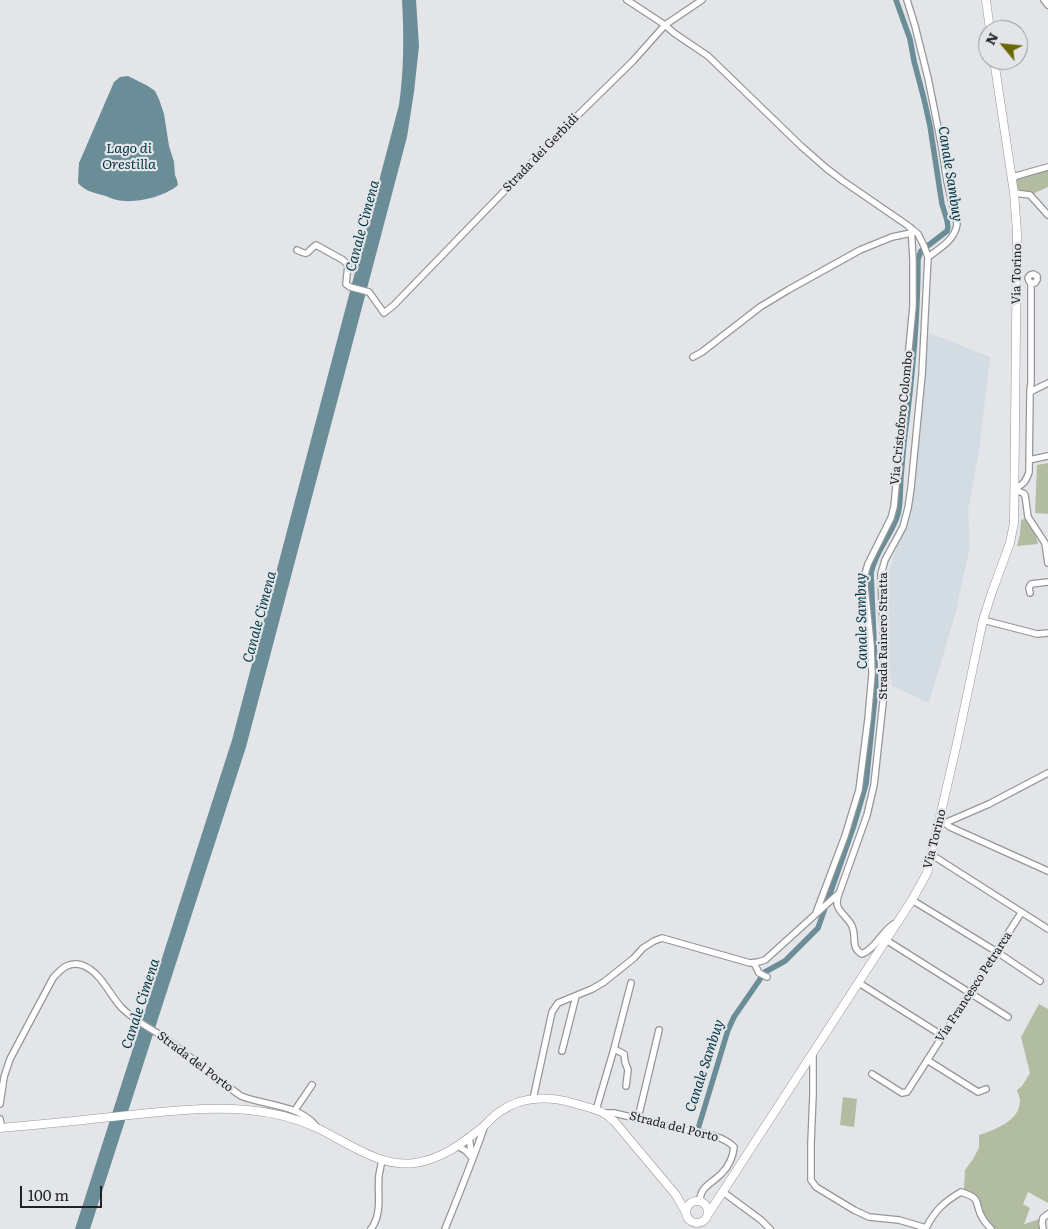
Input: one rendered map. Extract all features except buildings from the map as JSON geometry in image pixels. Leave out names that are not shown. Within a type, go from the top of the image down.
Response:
[{"type":"main road","points":[[986,0],[989,20]]},
{"type":"main road","name":"Via Torino","points":[[707,1216],[912,900],[927,873],[942,824],[983,620],[1010,543],[1014,523],[1017,232],[1014,193],[996,70]]},
{"type":"main road","points":[[1,1128],[156,1112],[216,1109],[248,1110],[299,1121],[317,1128],[358,1151],[382,1160],[400,1164],[414,1163],[439,1156],[458,1146],[505,1108],[533,1099],[550,1099],[600,1111],[614,1121],[676,1195],[690,1225],[693,1223],[698,1226],[703,1222],[707,1216],[708,1209],[700,1203],[676,1195]]},
{"type":"main road","points":[[685,1211],[688,1206],[721,1195]]},
{"type":"street","points":[[627,0],[708,56],[826,168],[913,232]]},
{"type":"street","name":"Strada dei Gerbidi","points":[[297,250],[305,254],[316,245],[343,260],[348,265],[346,284],[350,287],[369,292],[384,313],[633,61],[665,25],[702,0]]},
{"type":"street","points":[[906,0],[916,26],[928,78],[957,224],[956,231],[949,242],[928,257]]},
{"type":"street","points":[[1044,0],[1048,5]]},
{"type":"street","points":[[1012,180],[1016,176],[1048,167]]},
{"type":"street","points":[[1014,193],[1030,195],[1048,215]]},
{"type":"street","points":[[693,357],[760,307],[788,290],[860,250],[892,237],[913,232]]},
{"type":"street","name":"Strada Rainero Stratta","points":[[835,896],[841,888],[867,815],[874,785],[885,684],[881,574],[885,560],[903,526],[911,488],[922,375],[928,257],[924,246],[913,232]]},
{"type":"street","name":"Via Cristoforo Colombo","points":[[816,913],[847,829],[859,790],[863,767],[872,674],[865,574],[891,518],[894,507],[913,306],[913,232]]},
{"type":"street","points":[[1014,490],[1023,484],[1029,472],[1031,283]]},
{"type":"street","points":[[1030,392],[1048,383]]},
{"type":"street","points":[[1029,460],[1048,456]]},
{"type":"street","points":[[1014,490],[1023,493],[1025,496],[1028,517],[1045,544],[1048,563]]},
{"type":"street","points":[[1030,593],[1029,588],[1031,584],[1048,582]]},
{"type":"street","points":[[983,620],[1037,634],[1048,633]]},
{"type":"street","points":[[942,824],[989,804],[1048,772]]},
{"type":"street","points":[[942,824],[1048,871]]},
{"type":"street","points":[[932,855],[1048,929]]},
{"type":"street","points":[[835,896],[838,908],[850,922],[853,929],[854,946],[862,954],[868,952],[888,928],[898,922]]},
{"type":"street","name":"Via Cristoforo Colombo","points":[[754,962],[765,960],[770,956],[835,896]]},
{"type":"street","points":[[912,900],[1040,980]]},
{"type":"street","name":"Via Francesco Petrarca","points":[[872,1074],[902,1093],[907,1092],[1021,913]]},
{"type":"street","points":[[533,1099],[552,1012],[558,1004],[604,982],[654,941],[662,938],[750,963],[754,962],[759,973],[766,977]]},
{"type":"street","points":[[886,940],[1008,1018]]},
{"type":"street","name":"Strada del Porto","points":[[0,1104],[4,1077],[10,1060],[53,978],[61,969],[68,964],[72,964],[82,965],[90,969],[100,978],[122,1009],[166,1039],[241,1096],[254,1101],[294,1110],[311,1121],[317,1128]]},
{"type":"street","points":[[600,1111],[631,983]]},
{"type":"street","points":[[859,983],[943,1036]]},
{"type":"street","points":[[562,1051],[576,996]]},
{"type":"street","points":[[638,1118],[659,1030]]},
{"type":"street","points":[[614,1050],[624,1054],[628,1070],[626,1086]]},
{"type":"street","points":[[813,1053],[811,1142],[812,1180],[816,1187],[869,1217],[899,1220],[927,1228],[940,1206],[960,1192],[968,1194],[976,1200],[982,1218],[991,1229]]},
{"type":"street","points":[[927,1060],[978,1092],[986,1089]]},
{"type":"street","points":[[294,1110],[312,1085]]},
{"type":"street","points":[[272,1114],[273,1104]]},
{"type":"street","name":"Strada del Porto","points":[[600,1111],[638,1118],[680,1129],[704,1132],[725,1140],[734,1147],[731,1161],[722,1174],[707,1184],[702,1190],[700,1203]]},
{"type":"street","points":[[0,1119],[1,1128]]},
{"type":"street","points":[[445,1229],[469,1171],[485,1125]]},
{"type":"street","points":[[470,1136],[476,1140],[477,1149]]},
{"type":"street","points":[[470,1136],[472,1158]]},
{"type":"street","points":[[458,1146],[472,1158]]},
{"type":"street","points":[[371,1229],[378,1217],[379,1176],[382,1160]]},
{"type":"street","points":[[721,1195],[761,1220],[770,1229]]},
{"type":"street","points":[[1044,1229],[1042,1224],[1043,1218],[1048,1214]]},
{"type":"shaded area","points":[[929,333],[990,357],[979,450],[968,510],[970,546],[956,611],[929,703],[892,686],[882,595],[903,526],[916,441]]},
{"type":"green space","points":[[1048,165],[1048,187],[1030,195],[1013,186],[1016,176]]},
{"type":"green space","points":[[1048,463],[1048,514],[1035,513],[1037,465]]},
{"type":"green space","points":[[1025,519],[1035,533],[1038,544],[1017,546],[1021,520]]},
{"type":"green space","points":[[1039,1004],[1048,1009],[1048,1203],[1028,1192],[1023,1204],[1030,1208],[1024,1224],[1040,1219],[1042,1229],[993,1229],[984,1218],[978,1199],[964,1189],[965,1170],[979,1148],[979,1135],[1005,1124],[1016,1114],[1019,1108],[1020,1100],[1017,1090],[1022,1086],[1030,1073],[1021,1037]]},
{"type":"green space","points":[[843,1097],[857,1099],[854,1127],[840,1125]]},
{"type":"water","points":[[402,0],[416,0],[419,46],[407,137],[246,747],[90,1229],[75,1229],[232,740],[399,105],[403,52]]},
{"type":"water","name":"Lago di Orestilla","points":[[128,76],[155,91],[159,99],[164,114],[178,185],[157,196],[124,201],[92,192],[83,188],[78,183],[79,163],[114,82],[120,77]]},
{"type":"waterway","name":"Canale Sambuy","points":[[698,1129],[728,1030],[734,1017],[765,972],[785,961],[818,928],[854,825],[866,784],[876,687],[871,573],[876,557],[892,529],[899,509],[914,351],[918,259],[921,251],[947,231],[948,227],[942,204],[924,99],[910,39],[896,0]]},
{"type":"water label","name":"Canale Cimena","points":[[363,226]]},
{"type":"water label","name":"Canale Cimena","points":[[260,617]]},
{"type":"water label","name":"Canale Cimena","points":[[141,1004]]}]
